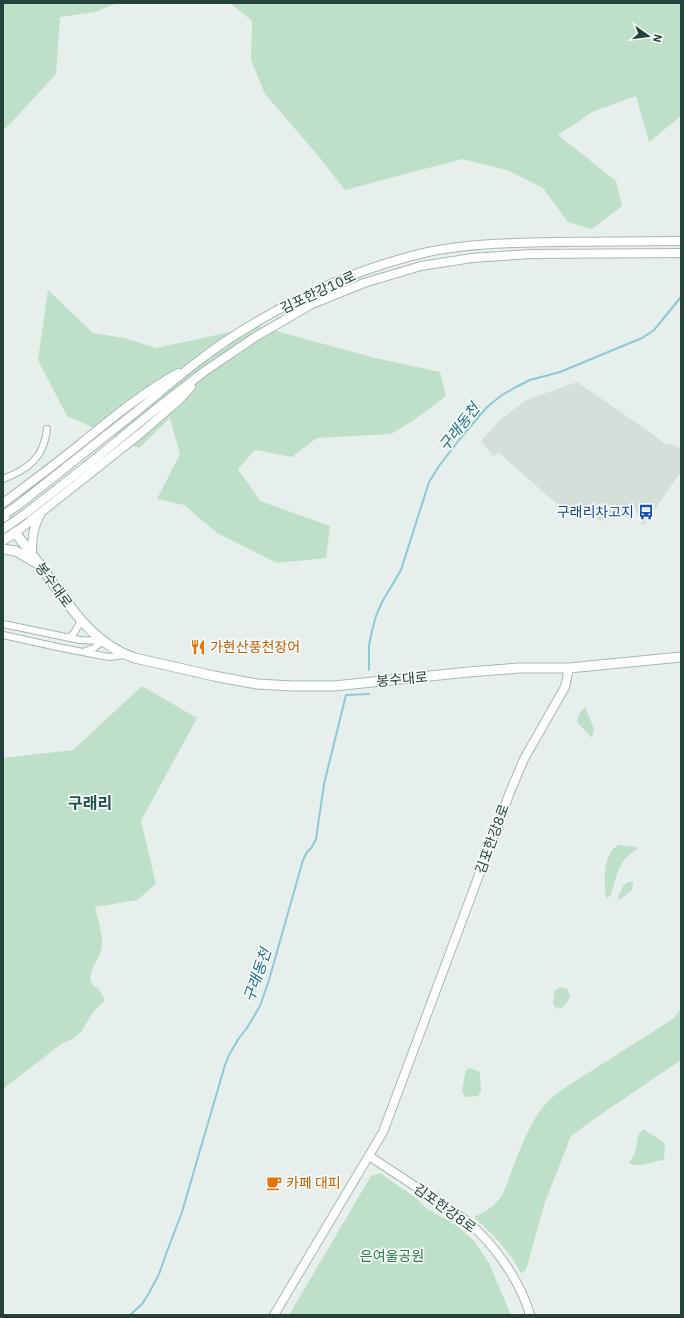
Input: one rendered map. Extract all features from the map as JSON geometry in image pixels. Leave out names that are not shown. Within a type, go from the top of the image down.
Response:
[{"type":"main road","name":"봉수대로","points":[[3,516],[32,554],[59,594],[81,621],[103,641],[125,655],[214,676],[277,686],[334,686],[519,668],[569,668],[681,657]]},
{"type":"main road","points":[[3,540],[15,533]]},
{"type":"main road","points":[[3,549],[16,552],[40,566]]},
{"type":"street","name":"김포한강10로","points":[[17,506],[200,361],[239,332],[308,293],[350,276],[407,257],[468,246],[505,243],[681,241]]},
{"type":"street","name":"김포한강10로","points":[[3,529],[25,514],[205,371],[255,337],[312,304],[364,283],[421,266],[472,258],[530,254],[681,254]]},
{"type":"street","points":[[3,503],[158,384],[200,361]]},
{"type":"street","points":[[15,533],[141,433],[178,401],[205,371]]},
{"type":"street","points":[[3,479],[21,471],[39,455],[46,441],[47,429]]},
{"type":"street","name":"봉수대로","points":[[3,516],[17,506]]},
{"type":"street","points":[[32,554],[33,531],[42,512]]},
{"type":"street","points":[[69,638],[74,633],[81,621]]},
{"type":"street","name":"봉수대로","points":[[3,624],[80,640],[103,641]]},
{"type":"street","name":"봉수대로","points":[[3,635],[109,657],[125,655]]},
{"type":"street","points":[[82,652],[94,648],[103,641]]},
{"type":"street","name":"김포한강8로","points":[[274,1315],[336,1208],[384,1132],[510,792],[524,760],[565,687],[569,668]]},
{"type":"street","name":"김포한강8로","points":[[369,1156],[468,1222],[483,1236],[494,1248],[522,1293],[530,1315]]},
{"type":"shaded area","points":[[577,382],[665,444],[673,445],[681,449],[681,472],[643,526],[633,504],[604,521],[584,516],[559,506],[499,453],[493,456],[481,441],[500,420],[526,400]]},
{"type":"green space","points":[[3,3],[118,3],[95,12],[60,17],[56,74],[3,130]]},
{"type":"green space","points":[[230,3],[681,3],[681,116],[649,142],[636,96],[594,111],[558,135],[616,181],[622,206],[592,229],[568,222],[543,188],[507,170],[462,159],[345,190],[320,158],[265,94],[251,60],[252,21]]},
{"type":"green space","points":[[48,290],[93,333],[124,338],[156,348],[258,326],[375,358],[440,372],[446,396],[414,420],[391,434],[317,438],[292,457],[255,450],[238,469],[260,501],[330,526],[326,558],[277,563],[217,533],[184,505],[157,499],[180,454],[170,418],[139,448],[67,416],[38,360]]},
{"type":"green space","points":[[142,686],[197,718],[141,821],[156,884],[137,900],[95,907],[101,931],[102,944],[92,971],[91,981],[94,987],[98,988],[105,1000],[93,1012],[81,1032],[74,1038],[61,1044],[3,1089],[3,758],[73,750]]},
{"type":"green space","points":[[585,707],[594,729],[592,738],[577,722],[579,714]]},
{"type":"green space","points":[[619,845],[636,847],[637,849],[622,863],[611,894],[608,898],[606,897],[605,891],[607,860],[614,848]]},
{"type":"green space","points":[[628,882],[634,882],[632,890],[619,900],[618,898],[623,886]]},
{"type":"green space","points":[[561,987],[567,989],[570,995],[566,1004],[559,1009],[554,1006],[553,1003],[555,990]]},
{"type":"green space","points":[[681,1009],[681,1060],[571,1136],[545,1202],[526,1270],[521,1273],[500,1243],[474,1217],[490,1208],[503,1194],[526,1135],[545,1105],[557,1093],[673,1019]]},
{"type":"green space","points":[[470,1068],[478,1071],[480,1074],[481,1091],[478,1096],[466,1097],[462,1092],[466,1070]]},
{"type":"green space","points":[[643,1129],[665,1143],[664,1160],[642,1165],[634,1165],[629,1163],[635,1153],[638,1136]]},
{"type":"green space","name":"은여울공원","points":[[380,1173],[416,1198],[426,1208],[457,1226],[474,1241],[489,1263],[511,1315],[289,1315],[371,1176]]},
{"type":"waterway","name":"구래동천","points":[[369,670],[369,645],[376,616],[382,602],[401,570],[429,482],[459,440],[487,407],[502,395],[530,380],[560,372],[642,338],[654,330],[681,297]]},
{"type":"waterway","name":"구래동천","points":[[130,1315],[142,1304],[159,1274],[182,1212],[225,1065],[239,1038],[247,1028],[260,1006],[269,980],[303,860],[316,839],[324,784],[346,695],[369,694]]},
{"type":"place","name":"구래리차고지","points":[[646,512]]},
{"type":"place","name":"가현산풍천장어","points":[[198,647]]},
{"type":"place","name":"카페 대피","points":[[274,1183]]},
{"type":"district","name":"구래리","points":[[90,803]]}]
